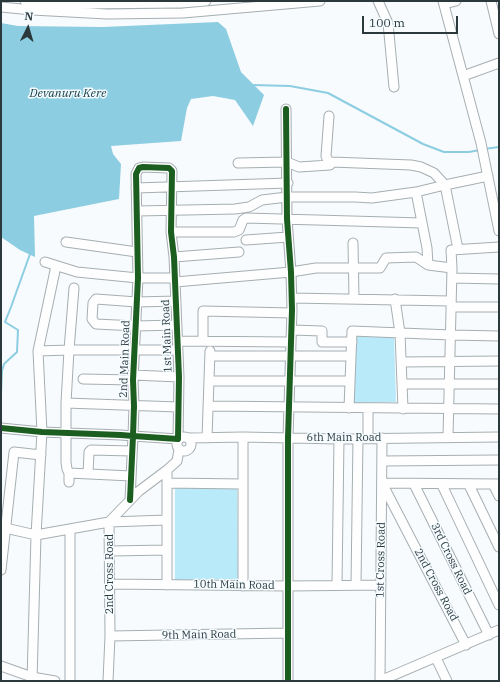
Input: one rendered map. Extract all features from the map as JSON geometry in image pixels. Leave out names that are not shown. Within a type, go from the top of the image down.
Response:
[{"type":"street","points":[[25,1],[77,4],[181,3],[206,1]]},
{"type":"street","points":[[1,7],[107,14],[183,13],[320,1]]},
{"type":"street","points":[[378,1],[388,23],[394,87]]},
{"type":"street","points":[[456,1],[444,2],[481,143],[499,231]]},
{"type":"street","points":[[491,1],[498,22],[499,34]]},
{"type":"street","points":[[463,76],[489,65],[499,63]]},
{"type":"street","points":[[286,108],[288,183],[287,219],[292,272],[292,330],[288,438],[288,681]]},
{"type":"street","points":[[329,116],[326,156],[328,161],[415,166],[434,173],[445,185],[458,249]]},
{"type":"street","points":[[238,163],[287,162],[299,167],[330,165]]},
{"type":"street","name":"2nd Main Road","points":[[130,500],[134,406],[133,377],[138,278],[136,174],[139,168],[143,167],[169,168],[172,171],[172,186]]},
{"type":"street","points":[[137,215],[172,210],[242,208],[249,207],[262,200],[287,197],[372,198],[416,192],[488,176]]},
{"type":"street","points":[[136,188],[288,183]]},
{"type":"street","name":"1st Main Road","points":[[172,186],[172,232],[179,377],[178,439]]},
{"type":"street","points":[[416,192],[427,248],[428,265]]},
{"type":"street","points":[[172,232],[234,232],[239,230],[243,220],[246,218],[422,223]]},
{"type":"street","points":[[246,240],[288,237]]},
{"type":"street","points":[[66,242],[138,252]]},
{"type":"street","points":[[353,243],[354,299]]},
{"type":"street","points":[[448,437],[452,278],[451,250],[499,247]]},
{"type":"street","points":[[174,257],[239,252]]},
{"type":"street","points":[[45,262],[77,272],[175,280],[292,272],[316,268],[380,268],[386,258],[416,257],[428,265],[452,268]]},
{"type":"street","points":[[32,679],[36,535],[42,432],[38,351],[56,266]]},
{"type":"street","points":[[452,278],[499,279]]},
{"type":"street","points":[[74,288],[66,403],[66,465],[69,477],[88,474],[131,476]]},
{"type":"street","points":[[292,298],[395,299],[499,307]]},
{"type":"street","points":[[176,301],[137,302],[96,299],[93,303],[92,319],[96,324],[136,326],[177,325]]},
{"type":"street","points":[[395,299],[400,333],[403,409]]},
{"type":"street","points":[[207,438],[210,356],[206,341],[203,311],[292,313]]},
{"type":"street","points":[[292,330],[322,331],[322,342],[352,342]]},
{"type":"street","points":[[349,408],[352,331],[499,336]]},
{"type":"street","points":[[38,351],[135,350],[178,346],[206,341],[291,342]]},
{"type":"street","points":[[210,356],[351,356]]},
{"type":"street","points":[[402,362],[499,361]]},
{"type":"street","points":[[83,379],[179,377]]},
{"type":"street","points":[[209,381],[350,381]]},
{"type":"street","points":[[403,384],[499,384]]},
{"type":"street","points":[[66,403],[178,407]]},
{"type":"street","points":[[208,406],[499,409]]},
{"type":"street","points":[[368,408],[368,438]]},
{"type":"street","points":[[1,428],[42,432],[178,439],[183,436],[189,438],[192,444],[190,449],[184,452],[179,450],[176,445],[178,439]]},
{"type":"street","points":[[243,437],[243,586]]},
{"type":"street","name":"6th Main Road","points":[[189,438],[243,437],[339,439],[499,437]]},
{"type":"street","points":[[356,585],[358,438]]},
{"type":"street","name":"1st Cross Road","points":[[380,681],[382,438]]},
{"type":"street","points":[[337,585],[339,439]]},
{"type":"street","points":[[88,474],[89,452],[91,450],[132,451]]},
{"type":"street","name":"2nd Cross Road","points":[[108,681],[110,636],[109,522],[139,491],[177,461],[179,450]]},
{"type":"street","points":[[1,570],[3,528],[14,452],[41,455]]},
{"type":"street","points":[[382,461],[499,460]]},
{"type":"street","points":[[167,470],[167,585]]},
{"type":"street","points":[[167,483],[243,484]]},
{"type":"street","points":[[382,484],[496,484],[499,496]]},
{"type":"street","name":"2nd Cross Road","points":[[382,484],[466,645]]},
{"type":"street","name":"3rd Cross Road","points":[[414,484],[489,635]]},
{"type":"street","points":[[442,485],[499,604]]},
{"type":"street","points":[[469,485],[499,547]]},
{"type":"street","points":[[3,528],[36,535],[109,522],[167,520]]},
{"type":"street","points":[[70,529],[70,681]]},
{"type":"street","points":[[110,551],[167,550]]},
{"type":"street","name":"10th Main Road","points":[[110,584],[243,586],[381,585]]},
{"type":"street","points":[[380,681],[499,630]]},
{"type":"street","name":"9th Main Road","points":[[110,636],[288,634]]},
{"type":"street","points":[[436,658],[447,681]]},
{"type":"street","points":[[1,666],[32,679],[55,681]]},
{"type":"shaded area","points":[[356,335],[394,336],[396,402],[354,403]]},
{"type":"shaded area","points":[[175,488],[237,488],[238,579],[175,580]]},
{"type":"water","name":"Devanuru Kere","points":[[218,22],[226,29],[241,72],[264,95],[253,126],[235,100],[213,96],[191,99],[187,108],[181,141],[111,146],[113,154],[121,164],[119,199],[34,216],[35,257],[20,250],[1,237],[1,23],[18,26],[103,27]]},
{"type":"waterway","points":[[252,85],[290,86],[328,93],[423,144],[444,152],[469,152],[480,150]]},
{"type":"waterway","points":[[484,149],[499,147]]},
{"type":"waterway","points":[[1,394],[2,371],[4,364],[17,352],[18,330],[5,322],[30,254]]},
{"type":"cycle path","points":[[286,109],[287,219],[292,310],[288,438],[288,681]]},
{"type":"cycle path","points":[[1,428],[42,432],[121,435],[133,436],[178,439],[179,377],[174,257],[171,232],[172,171],[169,168],[143,167],[139,168],[136,174],[138,278],[133,380],[134,406],[133,436],[130,500]]}]
